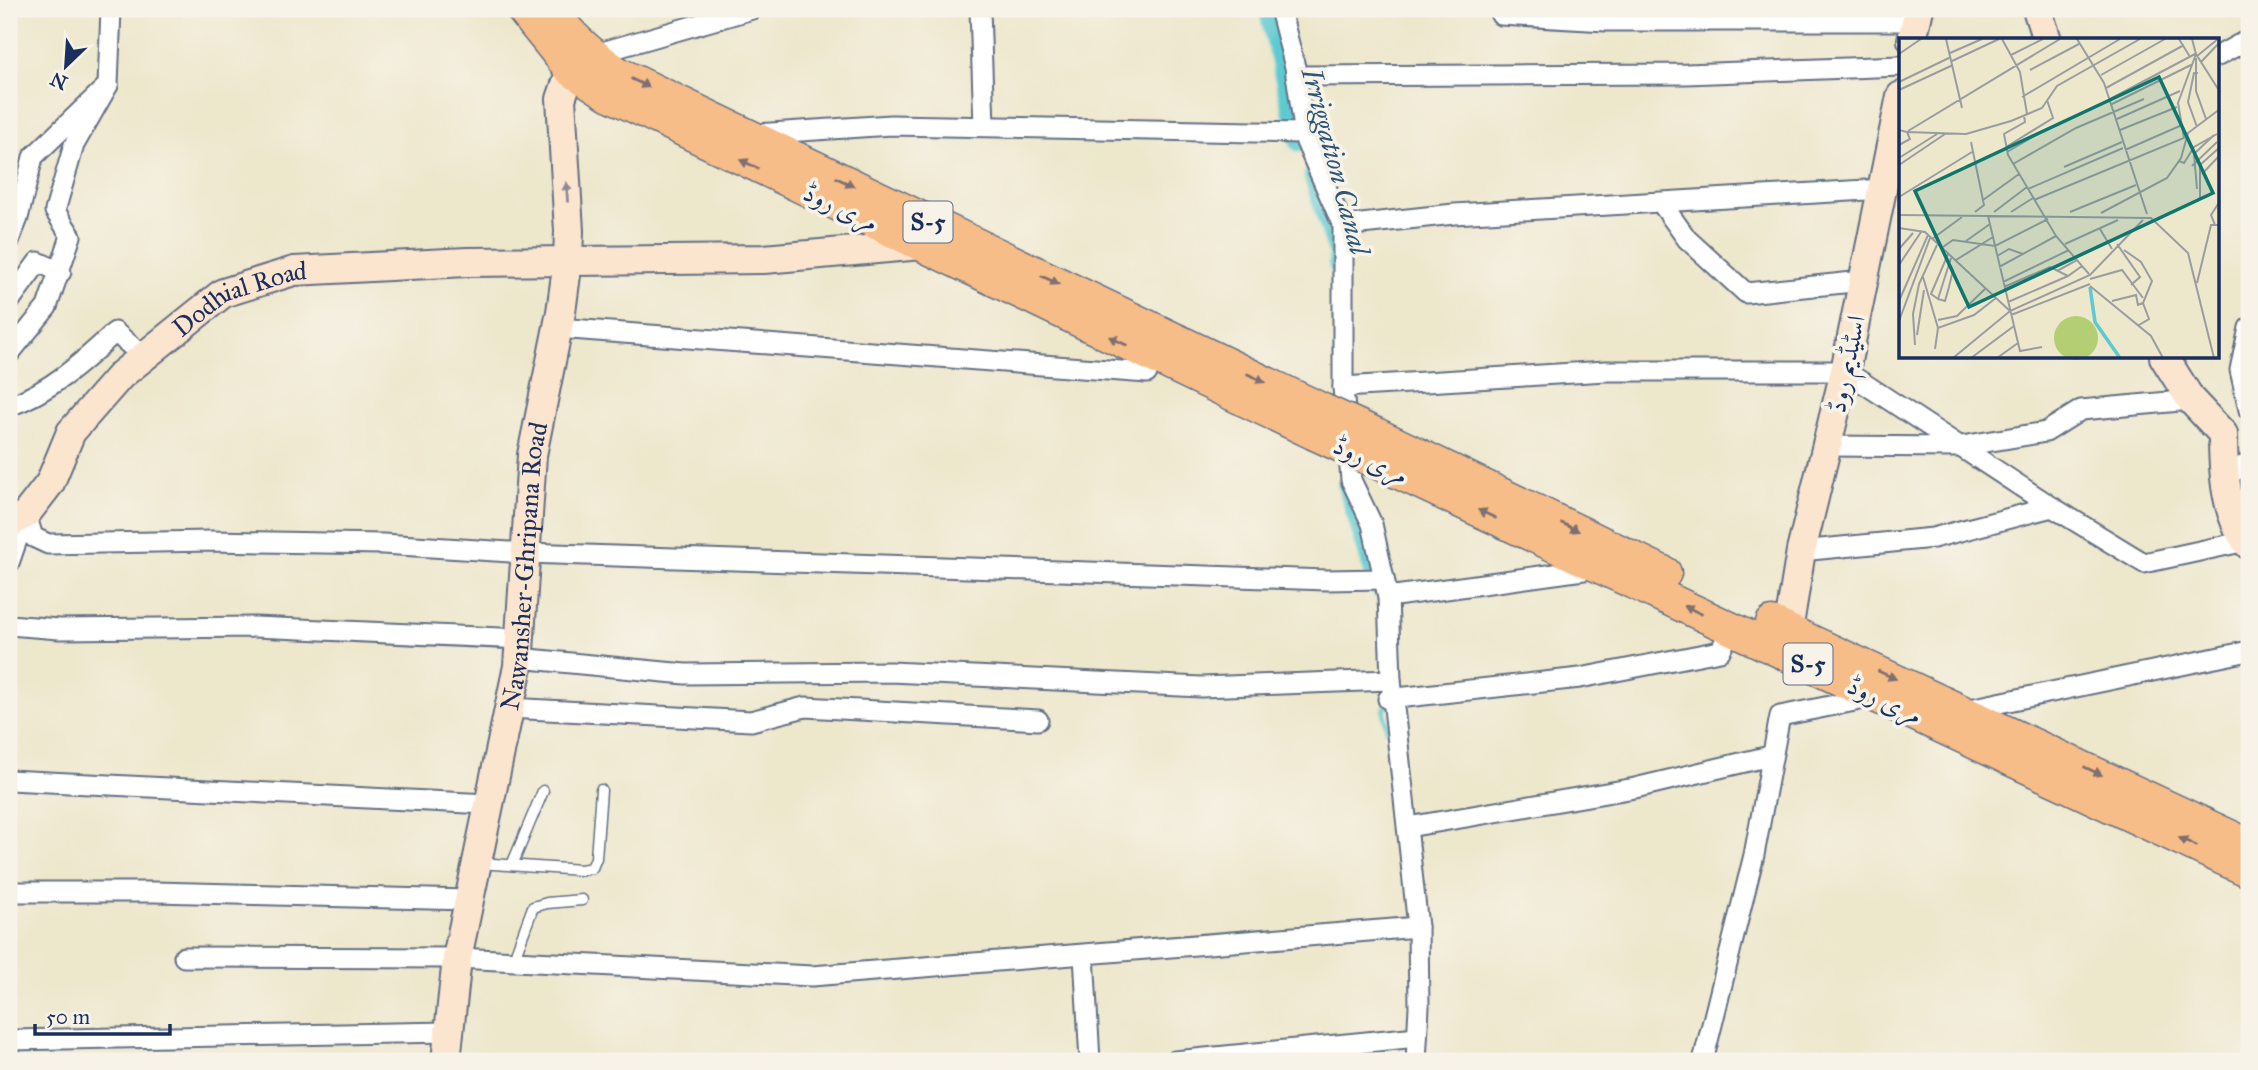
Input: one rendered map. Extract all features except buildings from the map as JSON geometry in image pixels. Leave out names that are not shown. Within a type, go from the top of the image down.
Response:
[{"type":"main road","name":"مری روڈ","points":[[522,9],[581,62],[608,94],[691,137],[1154,358],[1326,410]]},
{"type":"main road","name":"مری روڈ","points":[[552,9],[581,62],[618,73],[1326,410],[1371,446],[1616,565],[1732,628],[1876,696],[1977,725],[2249,845]]},
{"type":"main road","name":"مری روڈ","points":[[1616,565],[1788,631],[1977,725],[2249,871]]},
{"type":"street","points":[[9,354],[47,307],[61,272],[71,236],[55,211],[74,145],[108,85],[111,9]]},
{"type":"street","points":[[581,62],[752,9]]},
{"type":"street","points":[[980,9],[984,127]]},
{"type":"street","points":[[1280,9],[1296,76],[1304,133],[1343,226],[1326,410],[1351,480],[1372,524],[1386,588],[1390,693],[1418,927],[1416,1061]]},
{"type":"street","points":[[1498,9],[1502,15],[1606,21],[1916,23]]},
{"type":"street","points":[[2037,9],[2046,38]]},
{"type":"street","points":[[2220,55],[2249,39]]},
{"type":"street","name":"Nawansher-Ghripana Road","points":[[446,1061],[457,958],[520,649],[532,455],[558,328],[568,260],[569,231],[561,99],[581,62]]},
{"type":"street","points":[[1296,76],[1686,74],[1899,66]]},
{"type":"street","points":[[9,240],[14,186],[33,157],[108,85]]},
{"type":"street","name":"اسٹیڈیم روڈ","points":[[1788,631],[1801,551],[1845,371],[1899,107]]},
{"type":"street","points":[[747,135],[891,125],[1304,133]]},
{"type":"street","points":[[1343,226],[1454,214],[1884,189]]},
{"type":"street","points":[[1662,204],[1687,239],[1746,293],[1863,281]]},
{"type":"street","name":"Dodhial Road","points":[[18,519],[50,482],[71,432],[121,375],[223,293],[294,271],[568,260],[764,259],[922,245]]},
{"type":"street","points":[[9,302],[38,262],[61,272]]},
{"type":"street","points":[[558,328],[1147,373],[1154,358]]},
{"type":"street","points":[[2222,434],[2248,407],[2241,370],[2249,328]]},
{"type":"street","points":[[9,406],[30,399],[83,362],[114,332],[144,357]]},
{"type":"street","points":[[1326,410],[1606,371],[1845,371],[1964,446],[2052,507],[2144,563],[2248,543],[2224,478],[2222,434],[2191,400],[2165,359]]},
{"type":"street","points":[[1828,446],[1964,446],[2046,432],[2081,410],[2191,400]]},
{"type":"street","points":[[2224,478],[2249,462]]},
{"type":"street","points":[[1801,551],[1933,538],[2052,507]]},
{"type":"street","points":[[18,519],[33,537],[48,544],[210,541],[370,544],[526,554],[1326,580],[1386,588],[1616,565]]},
{"type":"street","points":[[9,563],[18,519]]},
{"type":"street","points":[[9,625],[59,629],[255,627],[520,649],[685,674],[891,672],[1390,693],[1580,678],[1720,651],[1732,628]]},
{"type":"street","points":[[1977,725],[2249,651]]},
{"type":"street","points":[[1703,1061],[1754,855],[1770,756],[1780,716],[1876,696]]},
{"type":"street","points":[[509,708],[751,721],[805,707],[1038,720]]},
{"type":"street","points":[[1408,827],[1635,788],[1770,756]]},
{"type":"street","points":[[9,780],[488,804]]},
{"type":"street","points":[[9,892],[156,892],[468,900]]},
{"type":"street","points":[[184,957],[457,958],[812,976],[1418,927]]},
{"type":"street","points":[[1084,955],[1090,1061]]},
{"type":"street","points":[[9,1040],[449,1032]]},
{"type":"street","points":[[1175,1061],[1418,1037]]},
{"type":"lane","points":[[475,862],[592,868],[596,858],[601,790]]},
{"type":"lane","points":[[512,865],[543,791]]},
{"type":"lane","points":[[513,962],[533,908],[547,903],[582,900]]},
{"type":"waterway","name":"Irriggation Canal","points":[[1268,9],[1299,142]]},
{"type":"waterway","name":"Irriggation Canal","points":[[1313,176],[1338,254],[1338,265]]},
{"type":"waterway","name":"Irriggation Canal","points":[[1347,485],[1378,587]]},
{"type":"waterway","points":[[1387,704],[1384,711],[1387,729]]}]
